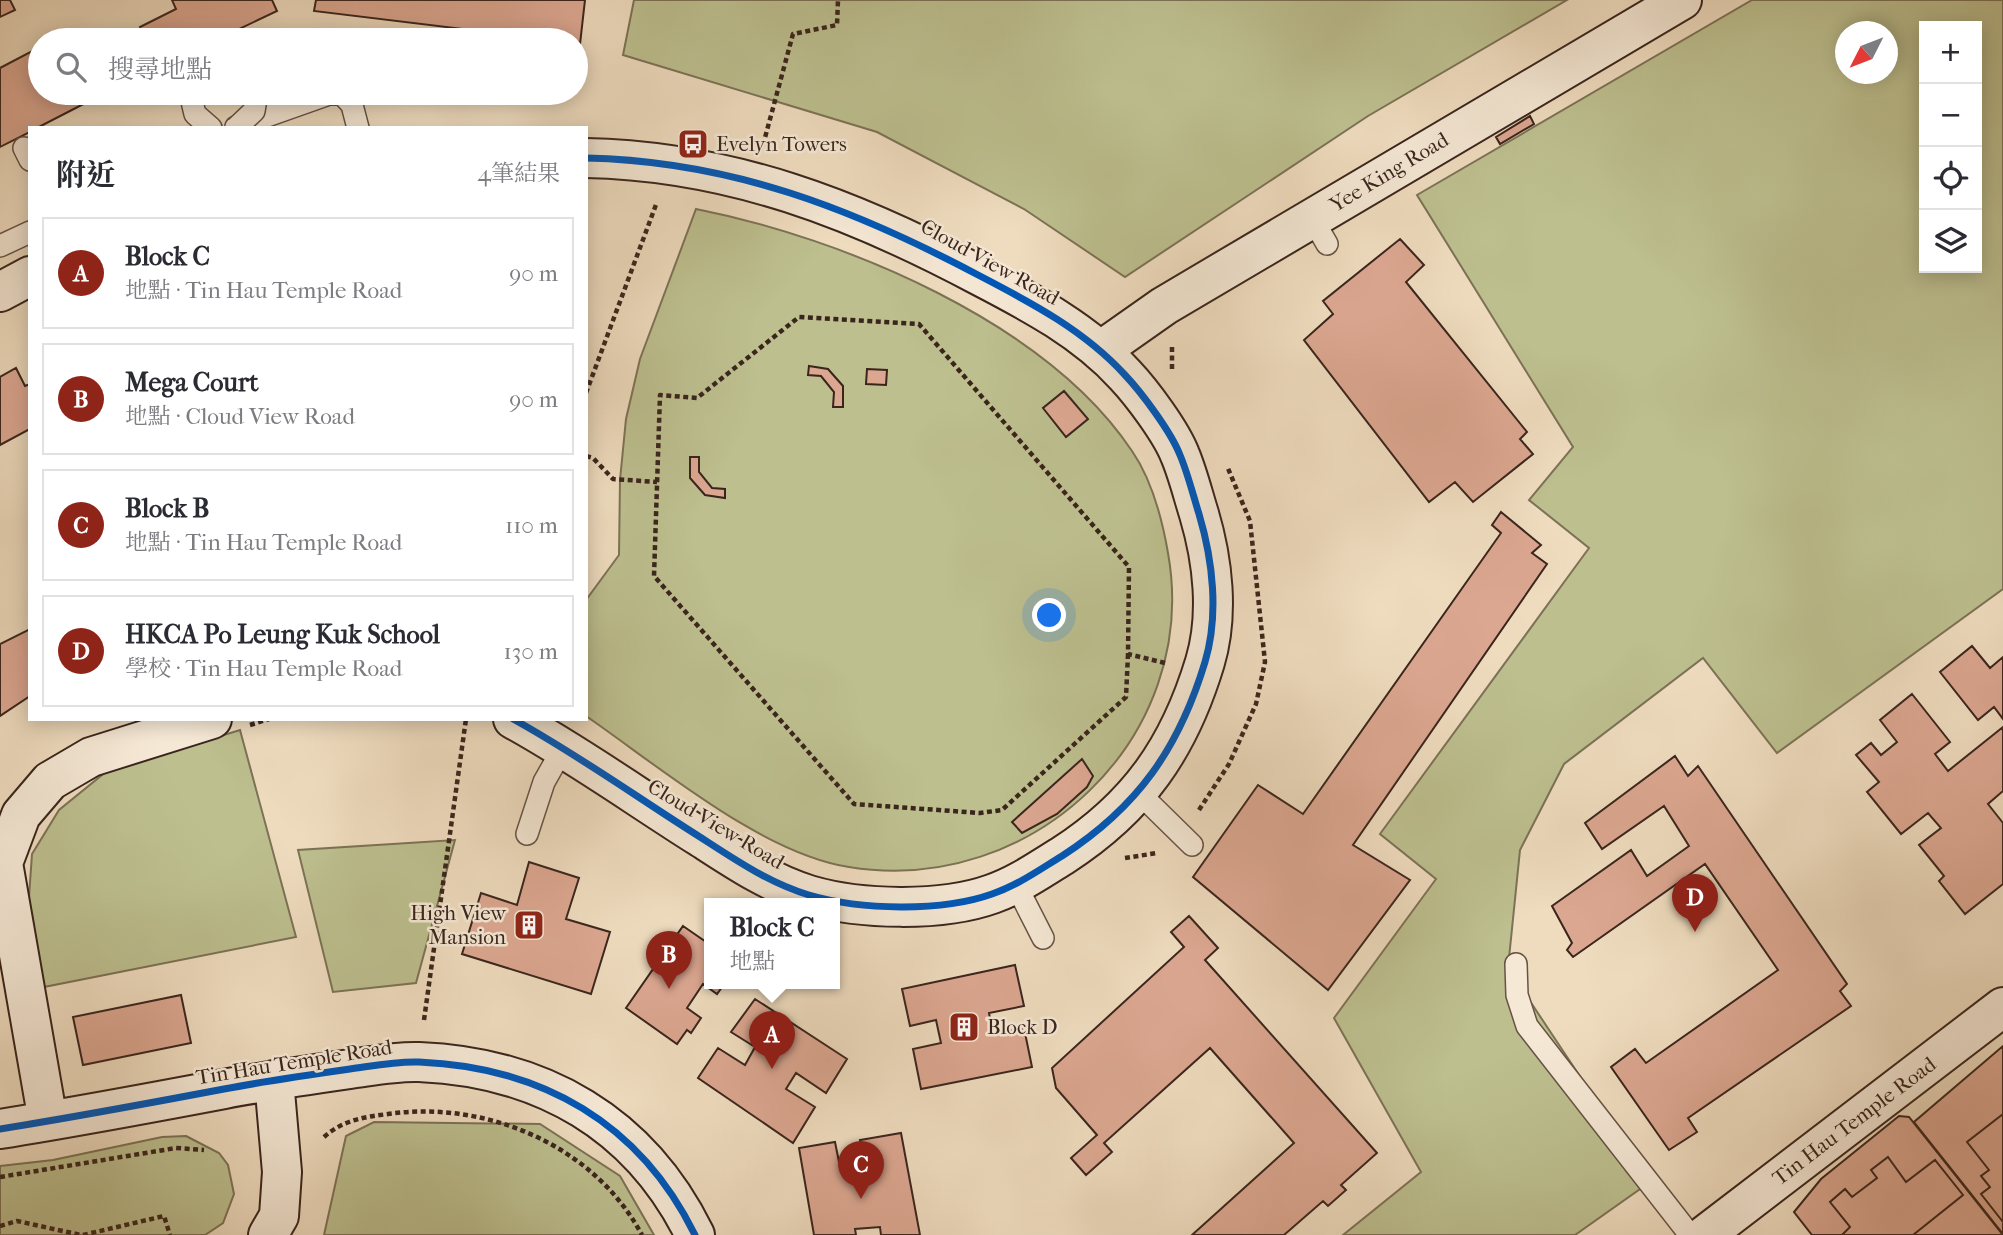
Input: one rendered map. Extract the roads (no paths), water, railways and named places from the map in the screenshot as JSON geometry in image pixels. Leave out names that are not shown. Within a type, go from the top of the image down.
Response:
[{"type":"street","name":"Yee King Road","points":[[1100,351],[1164,306],[1320,231],[1682,0]]},
{"type":"street","name":"Cloud View Road","points":[[588,158],[692,168],[844,209],[901,233],[1026,300],[1100,351],[1128,378],[1179,451],[1206,537],[1214,606],[1210,645],[1189,710],[1139,793],[1077,846],[1016,885],[988,896],[908,906],[840,902]]},
{"type":"street","points":[[0,292],[28,277]]},
{"type":"street","name":"Cloud View Road","points":[[516,721],[795,896]]},
{"type":"street","points":[[48,1121],[3,863],[21,816],[50,781],[91,757],[227,723]]},
{"type":"street","name":"Tin Hau Temple Road","points":[[1705,1235],[2003,1007]]},
{"type":"street","name":"Tin Hau Temple Road","points":[[0,1129],[274,1080],[417,1062],[495,1071],[523,1080],[584,1109],[630,1144],[656,1171],[695,1235]]},
{"type":"street","points":[[268,1235],[279,1216],[282,1172],[274,1080]]},
{"type":"lane","points":[[193,105],[195,114],[209,126]]},
{"type":"lane","points":[[237,126],[254,111],[255,105]]},
{"type":"lane","points":[[241,126],[299,105]]},
{"type":"lane","points":[[352,105],[357,126]]},
{"type":"lane","points":[[0,246],[28,233]]},
{"type":"lane","points":[[527,834],[544,782],[562,750]]},
{"type":"lane","points":[[1139,793],[1192,845]]},
{"type":"lane","points":[[1016,885],[1043,938]]},
{"type":"lane","points":[[1516,964],[1517,995],[1527,1027],[1690,1235]]},
{"type":"place","name":"Evelyn Towers","points":[[693,144]]},
{"type":"place","name":"High View Mansion","points":[[529,925]]},
{"type":"place","name":"HKCA Po Leung Kuk School","points":[[1695,932]]},
{"type":"place","name":"Mega Court","points":[[669,989]]},
{"type":"place","name":"Block D","points":[[964,1027]]},
{"type":"place","name":"Block C","points":[[772,1069]]},
{"type":"place","name":"Block B","points":[[861,1199]]}]
